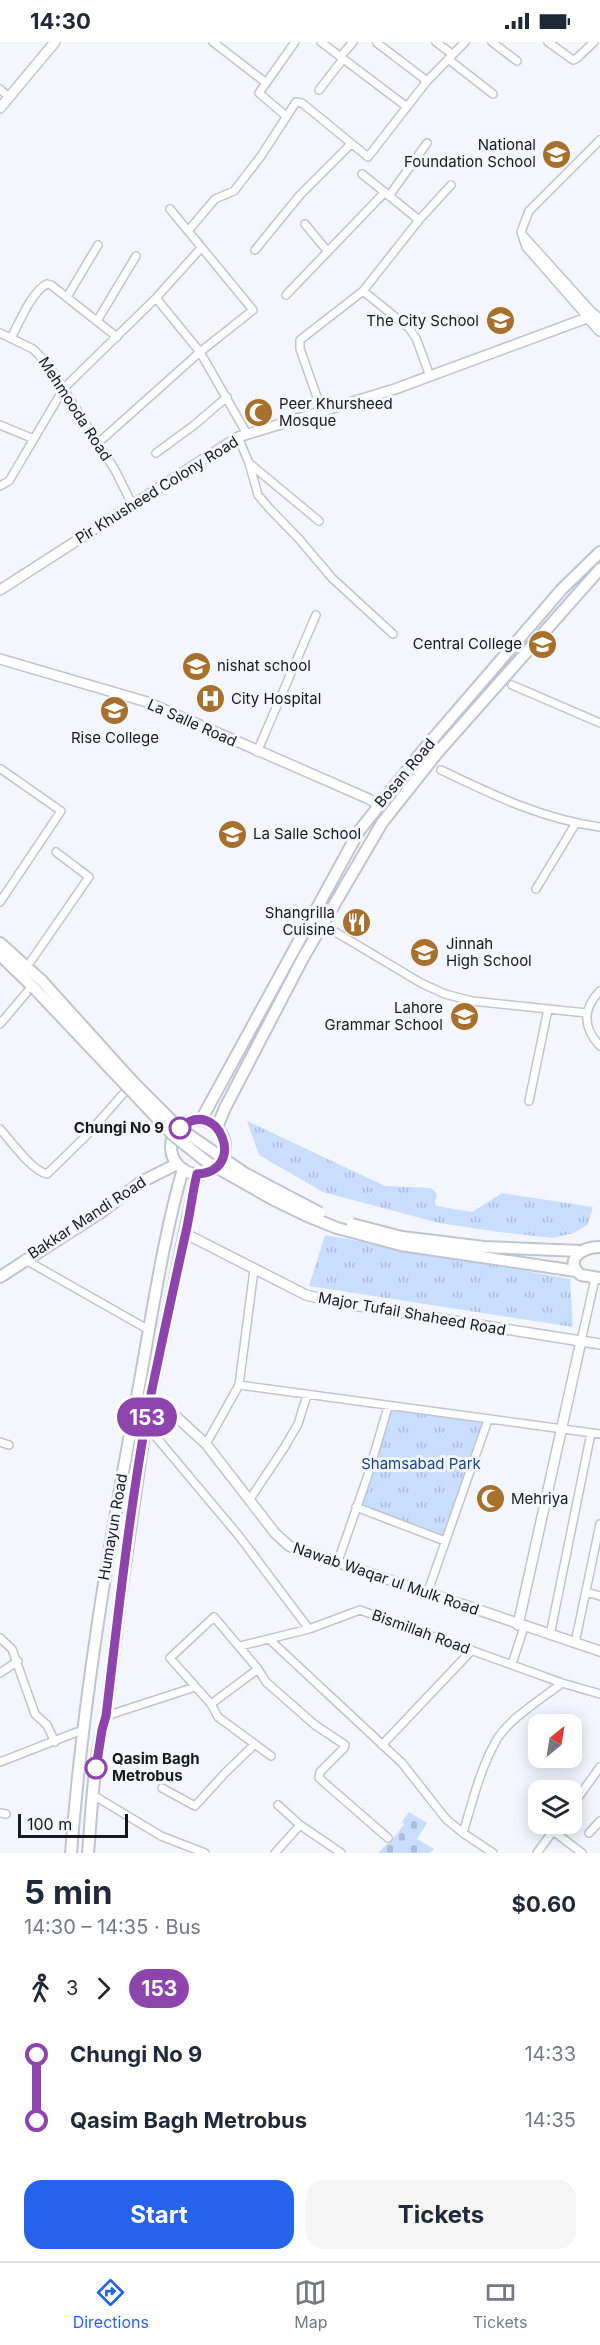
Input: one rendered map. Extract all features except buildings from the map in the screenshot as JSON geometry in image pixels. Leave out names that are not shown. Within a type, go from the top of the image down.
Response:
[{"type":"main road","name":"Bosan Road","points":[[201,1120],[359,831],[378,805],[562,589],[600,552]]},
{"type":"main road","name":"Bosan Road","points":[[217,1127],[225,1107],[322,924],[382,823],[438,752],[600,569]]},
{"type":"main road","points":[[0,943],[42,981],[148,1098],[179,1128],[217,1156],[308,1209],[402,1241],[579,1251],[591,1246],[600,1246]]},
{"type":"main road","points":[[0,955],[173,1135],[207,1162],[274,1200],[338,1228],[576,1271],[580,1275],[597,1279]]},
{"type":"main road","points":[[201,1120],[217,1127],[225,1144],[222,1161],[210,1171],[197,1174],[180,1166],[172,1151],[173,1137],[183,1125],[201,1120]]},
{"type":"main road","name":"Bakkar Mandi Road","points":[[0,1277],[104,1210],[141,1182],[180,1166]]},
{"type":"main road","name":"Humayun Road","points":[[71,1853],[84,1730],[110,1538],[180,1166]]},
{"type":"main road","name":"Humayun Road","points":[[88,1853],[93,1795],[140,1463],[197,1174]]},
{"type":"main road","points":[[140,1463],[158,1400],[182,1270],[186,1234]]},
{"type":"main road","points":[[576,1271],[574,1260],[579,1251]]},
{"type":"street","points":[[0,108],[55,42]]},
{"type":"street","points":[[213,42],[265,82]]},
{"type":"street","points":[[284,42],[293,45],[260,89],[259,95],[286,116]]},
{"type":"street","points":[[321,42],[407,107]]},
{"type":"street","points":[[319,90],[353,42]]},
{"type":"street","points":[[436,42],[493,94]]},
{"type":"street","points":[[188,231],[215,199],[234,191],[298,101],[368,157],[427,81],[465,42]]},
{"type":"street","points":[[492,42],[517,61]]},
{"type":"street","points":[[549,42],[573,60],[594,42]]},
{"type":"street","points":[[377,43],[427,81]]},
{"type":"street","points":[[0,89],[9,97]]},
{"type":"street","points":[[600,140],[529,211],[521,232],[526,247],[594,318],[600,331]]},
{"type":"street","points":[[286,295],[387,194],[427,143]]},
{"type":"street","points":[[255,250],[300,195],[351,144]]},
{"type":"street","points":[[362,174],[419,220]]},
{"type":"street","points":[[322,411],[299,346],[300,340],[363,291],[419,220],[451,185]]},
{"type":"street","points":[[98,443],[200,352],[253,310],[170,209]]},
{"type":"street","points":[[305,224],[328,252]]},
{"type":"street","points":[[67,297],[98,245]]},
{"type":"street","points":[[0,486],[9,481],[64,388],[156,298],[201,248]]},
{"type":"street","points":[[97,321],[136,256]]},
{"type":"street","points":[[11,338],[29,305],[44,286],[51,285],[117,337]]},
{"type":"street","points":[[363,291],[409,328],[416,338],[430,376]]},
{"type":"street","points":[[156,298],[200,352],[227,397],[242,436],[258,495],[332,578],[393,634]]},
{"type":"street","name":"Pir Khusheed Colony Road","points":[[0,590],[242,436],[430,376],[594,318]]},
{"type":"street","name":"Mehmooda Road","points":[[0,333],[38,354],[64,388],[115,470],[132,504]]},
{"type":"street","points":[[156,453],[227,397]]},
{"type":"street","points":[[0,425],[34,438]]},
{"type":"street","points":[[249,463],[319,521]]},
{"type":"street","points":[[257,752],[316,615]]},
{"type":"street","name":"La Salle Road","points":[[0,659],[147,702],[369,799],[378,805]]},
{"type":"street","points":[[512,685],[600,723]]},
{"type":"street","points":[[0,902],[61,811],[1,769]]},
{"type":"street","points":[[441,770],[508,802],[576,823],[600,827]]},
{"type":"street","points":[[536,889],[576,823]]},
{"type":"street","points":[[31,961],[89,877],[56,852]]},
{"type":"street","points":[[322,924],[421,983],[446,994],[472,1000],[586,1013]]},
{"type":"street","points":[[0,1024],[27,991]]},
{"type":"street","points":[[600,991],[586,1013],[588,1031],[600,1046]]},
{"type":"street","points":[[529,1101],[549,1009]]},
{"type":"street","points":[[0,1129],[32,1164],[47,1174],[87,1135],[123,1094]]},
{"type":"street","name":"Major Tufail Shaheed Road","points":[[186,1234],[306,1295],[340,1303],[600,1344]]},
{"type":"street","points":[[24,1260],[149,1330]]},
{"type":"street","points":[[206,1444],[239,1385],[254,1270]]},
{"type":"street","points":[[512,1664],[561,1429],[597,1279]]},
{"type":"street","points":[[239,1385],[600,1434]]},
{"type":"street","points":[[250,1499],[285,1448],[298,1424],[306,1395]]},
{"type":"street","name":"Nawab Waqar ul Mulk Road","points":[[158,1400],[206,1444],[275,1533],[289,1546],[600,1651]]},
{"type":"street","points":[[337,1564],[367,1478],[388,1407]]},
{"type":"street","points":[[427,1594],[488,1420]]},
{"type":"street","points":[[151,1431],[239,1536],[309,1629]]},
{"type":"street","points":[[550,1635],[591,1433]]},
{"type":"street","points":[[0,1442],[9,1445]]},
{"type":"street","points":[[356,1507],[445,1541]]},
{"type":"street","points":[[575,1643],[600,1524]]},
{"type":"street","points":[[586,1592],[600,1596]]},
{"type":"street","name":"Bismillah Road","points":[[240,1646],[309,1629],[360,1610],[562,1683],[600,1694]]},
{"type":"street","points":[[270,1756],[218,1717],[211,1704],[170,1658],[214,1617],[240,1646],[266,1682],[306,1718],[345,1745],[320,1772],[319,1778],[388,1838]]},
{"type":"street","points":[[0,1638],[12,1649],[35,1714],[48,1725],[55,1742]]},
{"type":"street","points":[[269,1639],[402,1763],[446,1819],[493,1853]]},
{"type":"street","points":[[382,1745],[472,1650]]},
{"type":"street","points":[[0,1673],[18,1661]]},
{"type":"street","points":[[211,1704],[258,1669]]},
{"type":"street","points":[[463,1833],[474,1793],[496,1740],[520,1715],[562,1683]]},
{"type":"street","points":[[106,1716],[195,1687]]},
{"type":"street","points":[[0,1761],[77,1732]]},
{"type":"street","points":[[162,1788],[195,1806],[255,1744]]},
{"type":"street","points":[[582,1792],[600,1767]]},
{"type":"street","points":[[93,1795],[161,1836],[205,1853]]},
{"type":"street","points":[[278,1805],[300,1825],[341,1853]]},
{"type":"street","points":[[590,1833],[600,1821]]},
{"type":"street","points":[[275,1853],[300,1825]]},
{"type":"street","points":[[537,1853],[551,1834]]},
{"type":"street","points":[[557,1834],[582,1853]]},
{"type":"green space","points":[[247,1121],[385,1186],[431,1188],[437,1194],[436,1206],[472,1212],[502,1193],[593,1207],[588,1224],[574,1233],[553,1238],[439,1223],[323,1192],[259,1155]]},
{"type":"green space","points":[[325,1235],[570,1279],[573,1327],[309,1286]]},
{"type":"green space","name":"Shamsabad Park","points":[[389,1408],[486,1421],[444,1538],[359,1505],[369,1481]]},
{"type":"green space","points":[[409,1812],[427,1823],[417,1839],[434,1849],[430,1853],[378,1853],[397,1834]]},
{"type":"bus line","name":"153","points":[[96,1768],[106,1716],[121,1592],[147,1414],[186,1234],[190,1204],[197,1174],[217,1167],[225,1153],[222,1135],[214,1125],[206,1121],[195,1120],[189,1121],[180,1128]]},
{"type":"place","name":"National Foundation School","points":[[557,154]]},
{"type":"place","name":"The City School","points":[[500,321]]},
{"type":"place","name":"Peer Khursheed Mosque","points":[[258,413]]},
{"type":"place","name":"Central College","points":[[543,644]]},
{"type":"place","name":"nishat school","points":[[196,666]]},
{"type":"place","name":"City Hospital","points":[[210,699]]},
{"type":"place","name":"Rise College","points":[[115,711]]},
{"type":"place","name":"La Salle School","points":[[232,834]]},
{"type":"place","name":"Shangrilla Cuisine","points":[[356,922]]},
{"type":"place","name":"Jinnah High School","points":[[425,953]]},
{"type":"place","name":"Lahore Grammar School","points":[[464,1017]]},
{"type":"place","name":"Chungi No 9","points":[[180,1128]]},
{"type":"place","name":"Mehriya","points":[[490,1499]]},
{"type":"place","name":"Qasim Bagh Metrobus","points":[[96,1768]]}]
